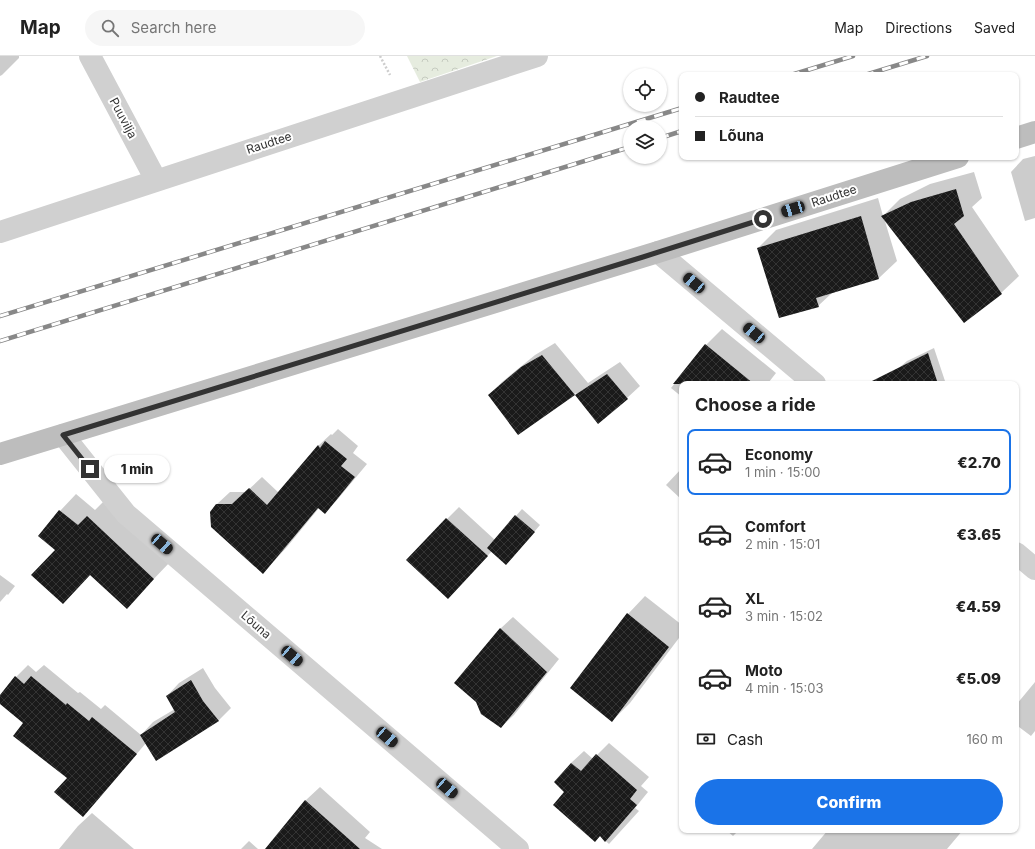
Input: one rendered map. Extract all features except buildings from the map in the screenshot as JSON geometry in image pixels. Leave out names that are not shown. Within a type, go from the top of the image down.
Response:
[{"type":"street","name":"Puuvilja","points":[[90,56],[156,180]]},
{"type":"street","name":"Raudtee","points":[[0,232],[537,56]]},
{"type":"street","points":[[1019,137],[1035,132]]},
{"type":"street","name":"Raudtee","points":[[0,454],[658,252],[949,160]]},
{"type":"street","points":[[658,252],[811,381]]},
{"type":"street","name":"Lõuna","points":[[63,435],[126,514],[518,849]]},
{"type":"street","points":[[1019,556],[1035,569]]},
{"type":"green space","points":[[407,56],[497,56],[420,82]]},
{"type":"railway","points":[[801,72],[853,56]]},
{"type":"railway","points":[[875,72],[927,56]]},
{"type":"railway","points":[[0,316],[679,109]]},
{"type":"railway","points":[[667,136],[679,132]]},
{"type":"railway","points":[[0,341],[623,149]]},
{"type":"route","points":[[90,469],[63,435],[763,219]]}]
